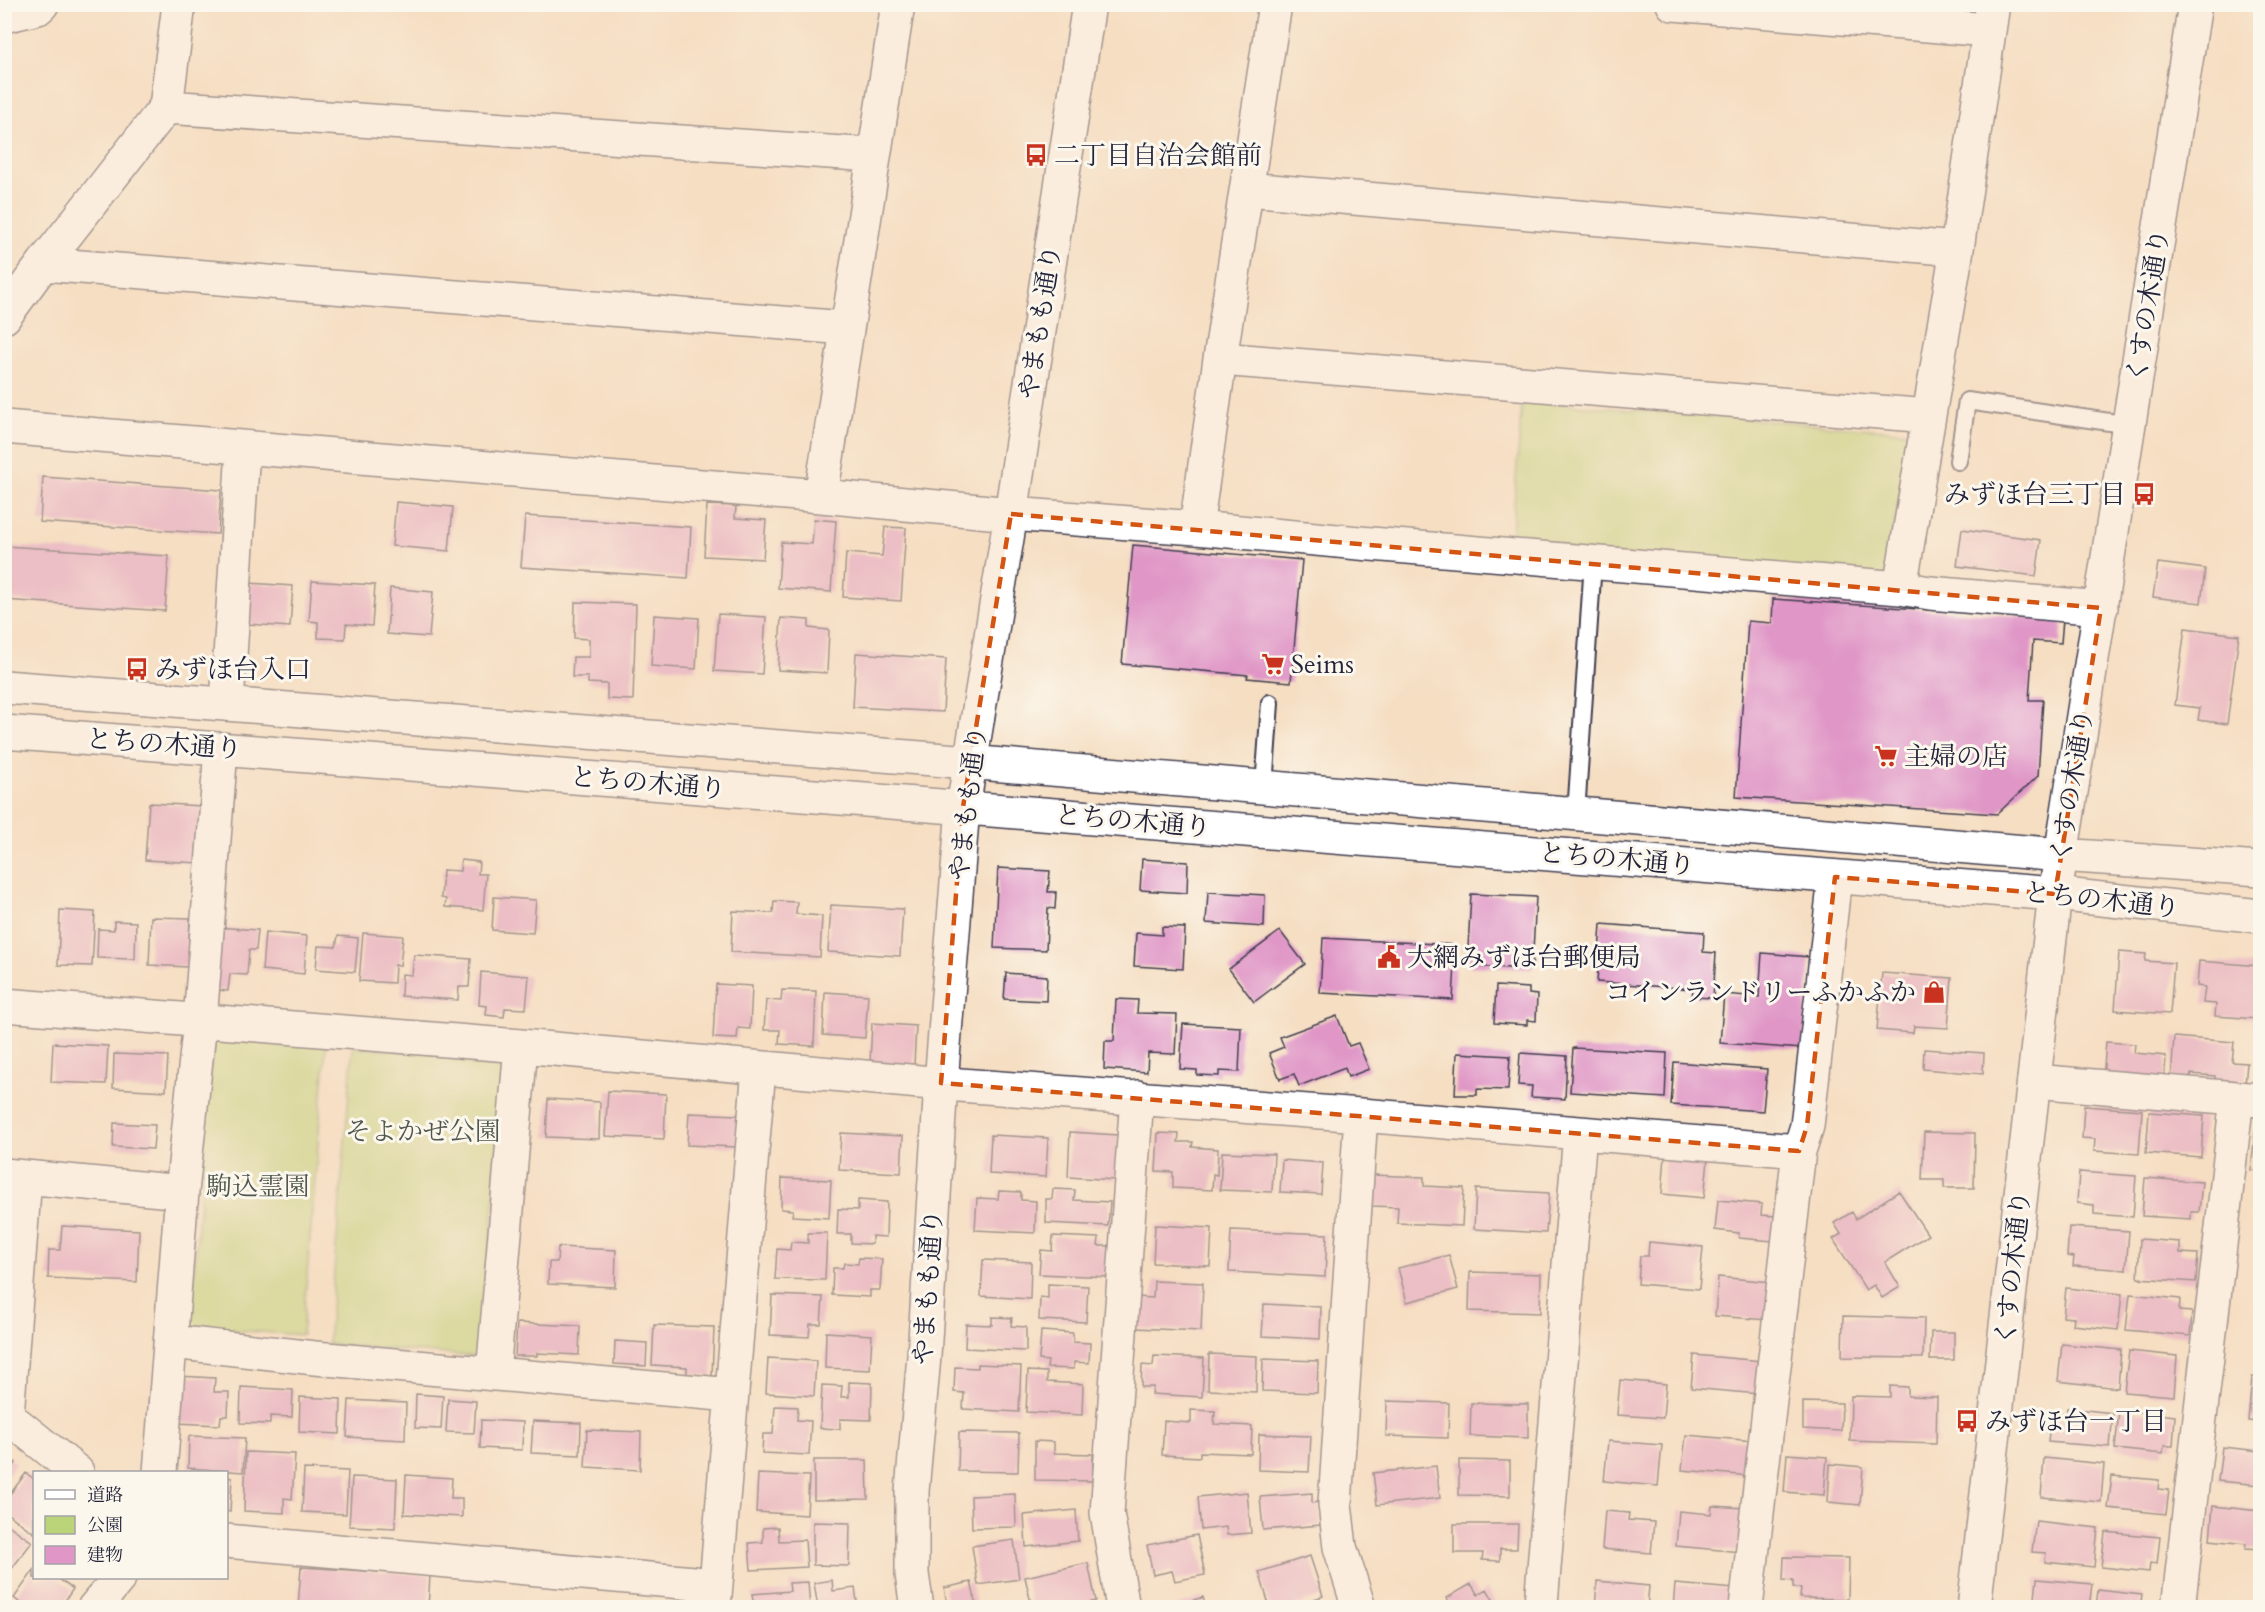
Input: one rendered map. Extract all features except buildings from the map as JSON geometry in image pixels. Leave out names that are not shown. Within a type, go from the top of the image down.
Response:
[{"type":"street","points":[[4,16],[38,8],[42,4]]},
{"type":"street","points":[[4,317],[166,107],[180,4]]},
{"type":"street","points":[[821,496],[898,4]]},
{"type":"street","name":"やまもも通り","points":[[916,1608],[912,1574],[912,1491],[924,1356],[941,1083],[963,807],[1011,514],[1089,4]]},
{"type":"street","points":[[1196,528],[1275,4]]},
{"type":"street","points":[[1672,4],[1991,17],[1957,249],[1900,588]]},
{"type":"street","name":"くすの木通り","points":[[1974,1608],[2055,894],[2195,4]]},
{"type":"street","points":[[166,107],[873,155]]},
{"type":"street","points":[[1247,189],[1957,249]]},
{"type":"street","points":[[43,264],[846,328]]},
{"type":"street","points":[[1220,359],[1929,416]]},
{"type":"street","points":[[4,428],[1900,588],[1930,594],[2101,608]]},
{"type":"street","points":[[227,704],[243,449]]},
{"type":"street","name":"とちの木通り","points":[[4,687],[971,763],[2061,855],[2260,869]]},
{"type":"street","name":"とちの木通り","points":[[4,732],[2055,894],[2260,916]]},
{"type":"street","points":[[160,1471],[182,1192],[200,1021],[221,749]]},
{"type":"street","points":[[1746,1608],[1799,1151],[1807,1126],[1835,877]]},
{"type":"street","points":[[4,1005],[1799,1151]]},
{"type":"street","points":[[493,1374],[521,1046]]},
{"type":"street","points":[[228,1541],[715,1596],[759,1068]]},
{"type":"street","points":[[2034,1081],[2249,1099],[2178,1608]]},
{"type":"street","points":[[1123,1608],[1107,1513],[1137,1097]]},
{"type":"street","points":[[1359,1608],[1340,1547],[1335,1504],[1361,1115]]},
{"type":"street","points":[[1538,1608],[1541,1604],[1542,1593],[1580,1133]]},
{"type":"street","points":[[75,1471],[7,1416],[15,1176],[182,1192]]},
{"type":"street","points":[[172,1342],[315,1358],[732,1395]]},
{"type":"street","points":[[94,1608],[118,1579]]},
{"type":"lane","points":[[1958,460],[1967,401],[2130,425]]},
{"type":"lane","points":[[1576,814],[1593,562]]},
{"type":"lane","points":[[1264,787],[1270,703]]},
{"type":"highlighted area","points":[[1011,514],[2101,608],[2055,894],[1835,877],[1807,1126],[1799,1151],[941,1083],[963,807]]},
{"type":"green space","points":[[1522,401],[1910,432],[1885,577],[1511,546]]},
{"type":"green space","name":"駒込霊園","points":[[213,1037],[326,1046],[302,1335],[190,1327]]},
{"type":"green space","name":"そよかぜ公園","points":[[353,1047],[506,1060],[481,1357],[328,1344]]},
{"type":"place","name":"二丁目自治会館前","points":[[1036,155]]},
{"type":"place","name":"みずほ台三丁目","points":[[2144,494]]},
{"type":"place","name":"Seims","points":[[1273,664]]},
{"type":"place","name":"みずほ台入口","points":[[137,669]]},
{"type":"place","name":"主婦の店","points":[[1886,756]]},
{"type":"place","name":"大網みずほ台郵便局","points":[[1389,957]]},
{"type":"place","name":"コインランドリーふかふか","points":[[1934,992]]},
{"type":"place","name":"みずほ台一丁目","points":[[1967,1421]]}]
